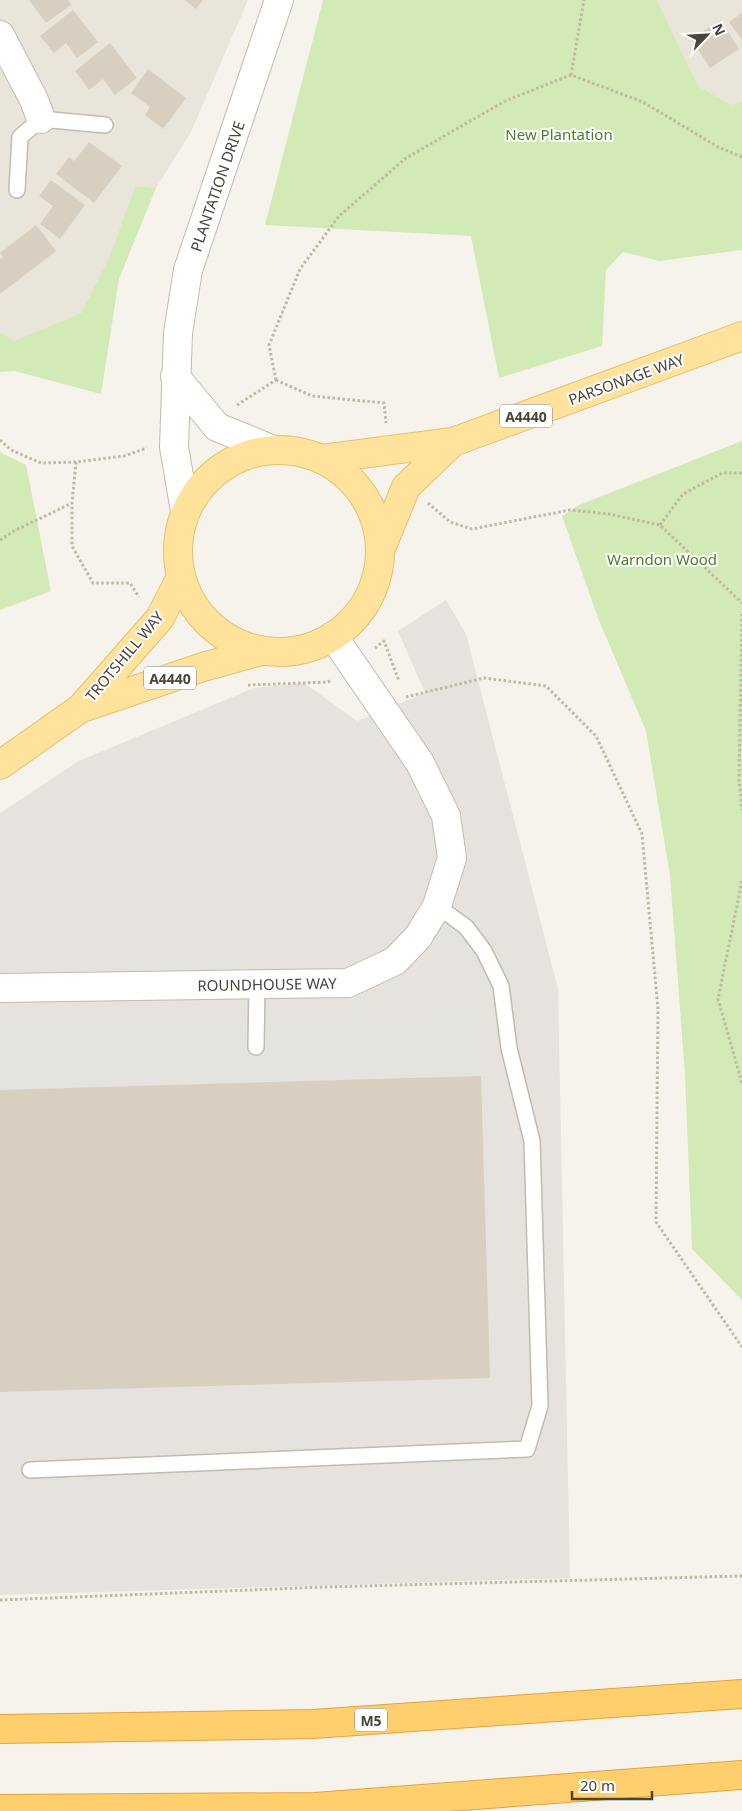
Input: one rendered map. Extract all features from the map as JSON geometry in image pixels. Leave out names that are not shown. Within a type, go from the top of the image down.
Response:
[{"type":"highway","name":"M5","points":[[0,1729],[313,1724],[742,1694]]},
{"type":"highway","points":[[0,1809],[315,1806],[742,1775]]},
{"type":"main road","name":"PARSONAGE WAY","points":[[322,459],[453,442],[742,336]]},
{"type":"main road","name":"PARSONAGE WAY","points":[[380,551],[406,488],[453,442]]},
{"type":"main road","points":[[271,449],[297,451],[322,459],[346,474],[365,496],[376,522],[380,551],[374,584],[358,614],[334,636],[311,647],[286,652],[261,650],[234,642],[210,626],[192,604],[181,577],[178,555],[179,532],[185,511],[200,487],[220,468],[244,455],[271,449]]},
{"type":"main road","name":"TROTSHILL WAY","points":[[0,766],[81,708],[160,618],[181,577]]},
{"type":"main road","name":"TROTSHILL WAY","points":[[81,708],[261,650]]},
{"type":"street","name":"PLANTATION DRIVE","points":[[185,511],[174,447],[178,333],[188,270],[279,0]]},
{"type":"street","points":[[0,35],[34,100],[41,119]]},
{"type":"street","points":[[175,376],[217,426],[271,449]]},
{"type":"street","name":"ROUNDHOUSE WAY","points":[[0,988],[348,983],[395,961],[418,937],[436,906],[452,858],[446,816],[420,763],[334,636]]},
{"type":"lane","points":[[17,190],[20,137],[41,119],[105,125]]},
{"type":"lane","points":[[30,1470],[527,1449],[540,1406],[532,1141],[509,1048],[501,986],[484,951],[466,927],[436,906]]},
{"type":"lane","points":[[256,1047],[258,985]]},
{"type":"path","points":[[571,75],[584,0]]},
{"type":"path","points":[[276,380],[269,346],[300,269],[339,216],[406,158],[505,101],[571,75],[643,102],[718,147],[742,156]]},
{"type":"path","points":[[232,409],[276,380]]},
{"type":"path","points":[[276,380],[312,396],[384,403],[386,424]]},
{"type":"path","points":[[0,440],[11,450],[41,463],[76,462],[124,456],[143,448]]},
{"type":"path","points":[[76,462],[72,503],[72,546],[93,583],[130,583],[144,604]]},
{"type":"path","points":[[660,525],[683,494],[722,473],[742,473]]},
{"type":"path","points":[[0,540],[14,531],[72,503]]},
{"type":"path","points":[[436,509],[450,522],[472,529],[570,510],[609,514],[660,525],[742,603]]},
{"type":"path","points":[[742,614],[739,780],[742,810]]},
{"type":"path","points":[[246,685],[328,682],[384,641],[406,698],[484,678],[546,686],[596,736],[642,834],[658,1009],[656,1222],[683,1265],[742,1347]]},
{"type":"path","points":[[742,881],[718,999],[742,1083]]},
{"type":"path","points":[[0,1600],[325,1587],[742,1576]]},
{"type":"shaded area","points":[[0,0],[248,0],[191,132],[156,188],[135,186],[109,258],[81,313],[14,341],[0,332]]},
{"type":"shaded area","points":[[657,0],[742,0],[742,101],[732,105],[698,86]]},
{"type":"shaded area","points":[[446,600],[466,634],[558,989],[570,1578],[0,1595],[0,813],[79,761],[254,688],[304,683],[357,721],[425,693],[398,631]]},
{"type":"shaded area","points":[[479,1004],[481,1074],[0,1087],[0,1016]]},
{"type":"green space","name":"New Plantation","points":[[323,0],[657,0],[698,86],[732,105],[742,101],[742,250],[659,261],[623,252],[606,270],[602,346],[499,378],[471,236],[265,225]]},
{"type":"green space","points":[[135,186],[156,188],[119,279],[101,394],[15,371],[0,372],[0,332],[14,341],[81,313],[109,258]]},
{"type":"green space","name":"Warndon Wood","points":[[742,441],[742,1300],[692,1249],[685,1075],[670,875],[646,731],[598,618],[562,516],[579,505]]},
{"type":"green space","points":[[0,452],[26,465],[51,591],[0,610]]},
{"type":"building","points":[[29,0],[68,0],[71,5],[46,23]]},
{"type":"building","points":[[185,0],[203,0],[196,9]]},
{"type":"building","points":[[73,10],[98,42],[77,58],[66,43],[54,53],[40,36]]},
{"type":"building","points":[[742,13],[742,40],[729,22]]},
{"type":"building","points":[[721,20],[739,49],[710,68],[691,39]]},
{"type":"building","points":[[110,43],[137,78],[115,95],[103,79],[89,90],[75,71]]},
{"type":"building","points":[[148,69],[186,98],[163,129],[145,115],[150,107],[131,93]]},
{"type":"building","points":[[89,142],[122,166],[94,203],[56,174],[69,157],[74,161]]},
{"type":"building","points":[[51,180],[85,205],[60,239],[40,224],[53,206],[39,196]]},
{"type":"building","points":[[36,225],[56,251],[0,294],[0,259],[3,257],[0,253]]},
{"type":"building","points":[[481,1076],[490,1378],[0,1392],[0,1090]]}]
